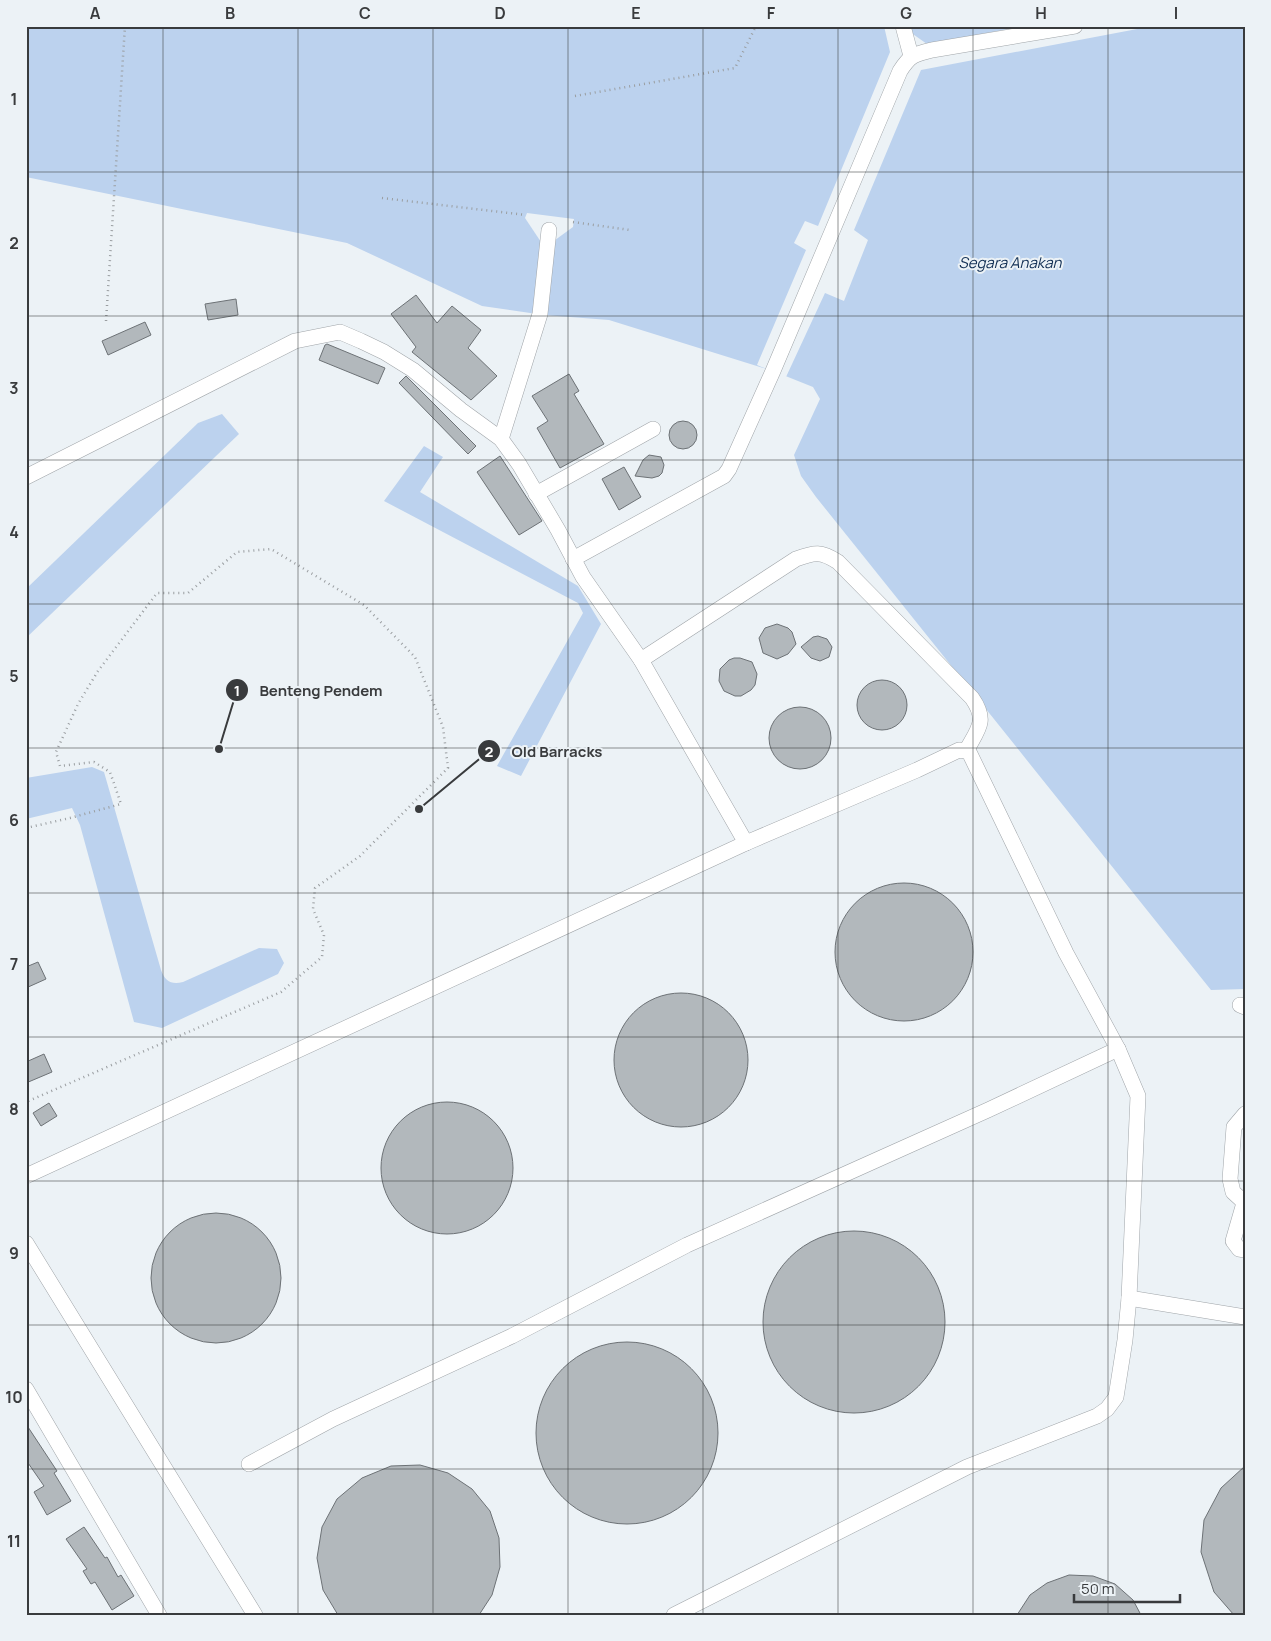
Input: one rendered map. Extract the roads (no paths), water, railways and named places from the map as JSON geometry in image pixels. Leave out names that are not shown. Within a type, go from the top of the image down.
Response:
[{"type":"street","points":[[903,26],[912,56]]},
{"type":"street","points":[[573,559],[724,476],[774,371],[900,70],[908,58],[932,50],[1076,26]]},
{"type":"street","points":[[501,439],[540,314],[549,230]]},
{"type":"street","points":[[26,477],[295,341],[340,332],[384,352],[413,370],[461,410],[501,439],[519,464],[582,577],[641,660],[746,843]]},
{"type":"street","points":[[536,494],[653,429]]},
{"type":"street","points":[[641,660],[796,559],[812,553],[826,554],[838,562],[972,698],[980,710],[980,725],[966,751]]},
{"type":"street","points":[[26,1176],[746,843],[959,750],[966,751],[970,754],[1066,953],[1118,1049],[1138,1096],[1129,1298],[1125,1340],[1116,1397],[1107,1409],[1097,1416],[967,1467],[674,1615]]},
{"type":"street","points":[[249,1464],[333,1420],[512,1336],[687,1245],[988,1110],[1118,1049]]},
{"type":"street","points":[[1245,1114],[1234,1127],[1230,1179],[1233,1192],[1244,1203],[1233,1241],[1239,1250],[1245,1250]]},
{"type":"street","points":[[26,1243],[255,1615]]},
{"type":"street","points":[[1129,1298],[1245,1317]]},
{"type":"street","points":[[26,1389],[159,1615]]},
{"type":"water","name":"Segara Anakan","points":[[26,26],[1245,26],[1245,989],[1211,990],[816,497],[801,476],[794,455],[820,399],[813,387],[773,371],[609,320],[544,315],[482,306],[347,243],[26,177]]},
{"type":"water","points":[[222,414],[239,434],[26,638],[26,589],[198,423]]},
{"type":"water","points":[[424,446],[443,457],[420,492],[578,586],[601,624],[521,776],[497,766],[583,613],[578,603],[384,501]]},
{"type":"water","points":[[92,767],[104,772],[164,977],[175,983],[183,982],[259,948],[277,949],[284,963],[278,974],[162,1028],[134,1022],[80,825],[72,808],[26,819],[26,778]]},
{"type":"place","name":"Benteng Pendem","points":[[219,749]]},
{"type":"place","name":"Old Barracks","points":[[419,809]]}]
